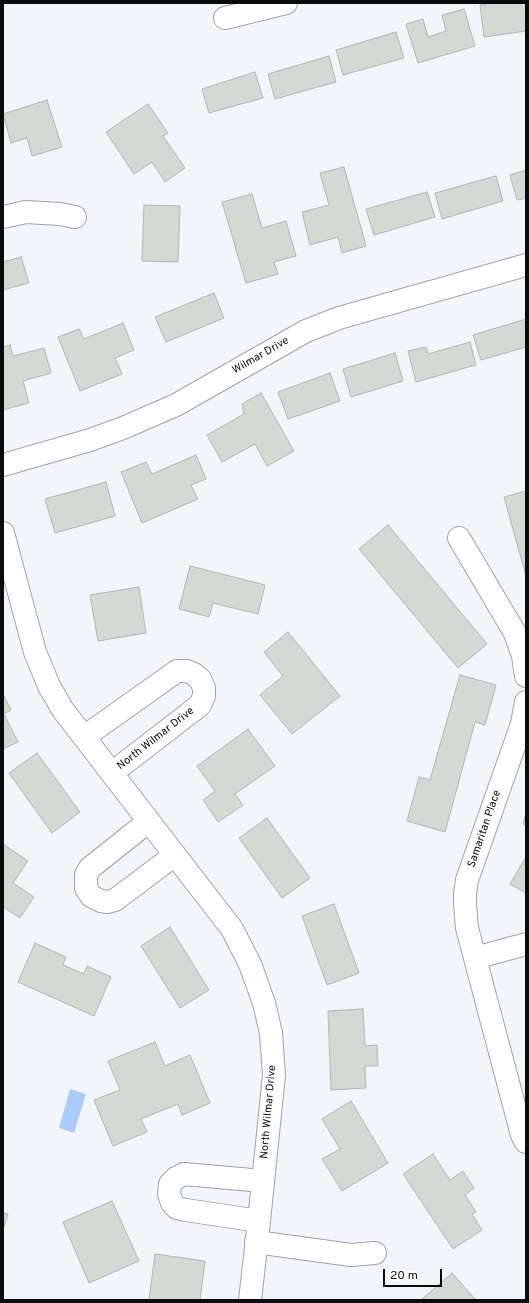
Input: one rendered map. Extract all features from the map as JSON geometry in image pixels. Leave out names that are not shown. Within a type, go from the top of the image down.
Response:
[{"type":"street","points":[[225,18],[286,3]]},
{"type":"street","points":[[3,217],[26,212],[60,214],[75,217]]},
{"type":"street","name":"Wilmar Drive","points":[[3,465],[90,440],[123,428],[176,405],[306,331],[332,320],[526,265]]},
{"type":"street","name":"North Wilmar Drive","points":[[3,533],[35,652],[49,686],[63,710],[232,929],[250,964],[264,1003],[271,1033],[274,1075],[250,1300]]},
{"type":"street","points":[[459,538],[515,633],[523,656],[526,676]]},
{"type":"street","name":"North Wilmar Drive","points":[[84,737],[176,672],[187,671],[200,679],[204,688],[204,696],[200,705],[112,773]]},
{"type":"street","name":"Samaritan Place","points":[[526,702],[522,724],[467,880],[465,893],[467,928],[522,1135],[526,1142]]},
{"type":"street","points":[[149,822],[90,868],[86,875],[86,888],[91,896],[100,901],[108,902],[115,900],[175,855]]},
{"type":"street","points":[[475,958],[526,944]]},
{"type":"street","points":[[259,1220],[177,1208],[172,1203],[169,1194],[170,1184],[176,1178],[184,1174],[262,1181]]},
{"type":"street","points":[[256,1242],[351,1255],[375,1252]]},
{"type":"water","points":[[70,1089],[86,1094],[74,1133],[59,1128]]},
{"type":"building","points":[[491,3],[526,3],[526,31],[484,37],[480,5]]},
{"type":"building","points":[[464,9],[475,46],[418,63],[406,24],[423,19],[428,37],[446,31],[442,15]]},
{"type":"building","points":[[396,32],[404,58],[343,75],[336,50]]},
{"type":"building","points":[[329,56],[336,82],[275,99],[268,74]]},
{"type":"building","points":[[255,72],[263,98],[209,113],[202,89]]},
{"type":"building","points":[[47,100],[62,147],[32,156],[27,138],[11,143],[3,114]]},
{"type":"building","points":[[148,104],[168,133],[163,136],[185,168],[165,182],[152,162],[134,174],[106,132]]},
{"type":"building","points":[[344,167],[366,246],[342,253],[338,237],[310,245],[302,212],[329,205],[320,173]]},
{"type":"building","points":[[526,170],[526,198],[517,200],[510,175]]},
{"type":"building","points":[[496,176],[503,201],[442,219],[435,193]]},
{"type":"building","points":[[427,192],[435,217],[374,235],[366,209]]},
{"type":"building","points":[[252,194],[262,228],[286,221],[296,256],[274,262],[278,274],[246,283],[222,202]]},
{"type":"building","points":[[144,205],[180,206],[178,262],[142,261]]},
{"type":"building","points":[[21,257],[29,283],[3,290],[3,262]]},
{"type":"building","points":[[214,293],[224,318],[166,342],[155,317]]},
{"type":"building","points":[[526,319],[526,347],[481,360],[473,335]]},
{"type":"building","points":[[123,323],[134,350],[115,358],[122,374],[80,391],[58,337],[79,329],[84,339]]},
{"type":"building","points":[[470,342],[476,365],[416,382],[408,351],[426,347],[428,354]]},
{"type":"building","points":[[10,345],[13,356],[44,348],[51,373],[23,381],[29,403],[3,410],[3,347]]},
{"type":"building","points":[[395,353],[403,381],[351,397],[343,369]]},
{"type":"building","points":[[330,373],[340,401],[288,419],[278,392]]},
{"type":"building","points":[[261,393],[294,451],[267,466],[255,444],[222,462],[207,435],[244,414],[242,404]]},
{"type":"building","points":[[196,455],[206,479],[191,485],[198,499],[142,523],[121,472],[146,462],[152,474]]},
{"type":"building","points":[[106,482],[115,516],[55,533],[45,499]]},
{"type":"building","points":[[526,491],[526,576],[504,497]]},
{"type":"building","points":[[388,525],[487,644],[458,668],[359,549]]},
{"type":"building","points":[[190,566],[265,585],[258,614],[213,603],[209,617],[179,609]]},
{"type":"building","points":[[139,587],[146,633],[98,641],[90,595]]},
{"type":"building","points":[[288,632],[340,696],[292,734],[260,695],[283,676],[264,652]]},
{"type":"building","points":[[460,675],[496,685],[485,725],[475,722],[445,832],[407,821],[419,777],[430,780]]},
{"type":"building","points":[[3,694],[11,710],[4,714],[18,742],[3,749]]},
{"type":"building","points":[[248,729],[275,766],[235,794],[243,805],[218,822],[203,800],[215,791],[197,766]]},
{"type":"building","points":[[37,753],[80,812],[52,833],[9,773]]},
{"type":"building","points":[[526,813],[526,825],[523,824]]},
{"type":"building","points":[[267,818],[310,878],[282,898],[239,838]]},
{"type":"building","points":[[3,844],[28,861],[13,883],[34,897],[20,918],[3,907]]},
{"type":"building","points":[[526,857],[526,893],[510,884]]},
{"type":"building","points":[[334,904],[359,973],[327,985],[302,916]]},
{"type":"building","points":[[170,927],[209,990],[180,1008],[141,946]]},
{"type":"building","points":[[35,943],[66,957],[63,965],[84,974],[87,966],[111,977],[94,1016],[18,982]]},
{"type":"building","points":[[363,1009],[365,1046],[377,1045],[378,1066],[365,1066],[366,1088],[331,1090],[328,1011]]},
{"type":"building","points":[[155,1042],[165,1066],[190,1055],[210,1103],[182,1115],[178,1104],[141,1119],[147,1132],[113,1146],[94,1100],[120,1090],[108,1061]]},
{"type":"building","points":[[351,1101],[388,1163],[342,1191],[322,1159],[340,1149],[322,1119]]},
{"type":"building","points":[[433,1154],[450,1180],[463,1171],[474,1188],[465,1195],[476,1212],[472,1214],[482,1230],[453,1249],[403,1174]]},
{"type":"building","points":[[112,1201],[139,1261],[89,1283],[63,1222]]},
{"type":"building","points":[[3,1213],[8,1214],[3,1230]]},
{"type":"building","points":[[155,1254],[205,1261],[200,1300],[149,1300]]},
{"type":"building","points":[[452,1273],[476,1300],[421,1300]]}]
